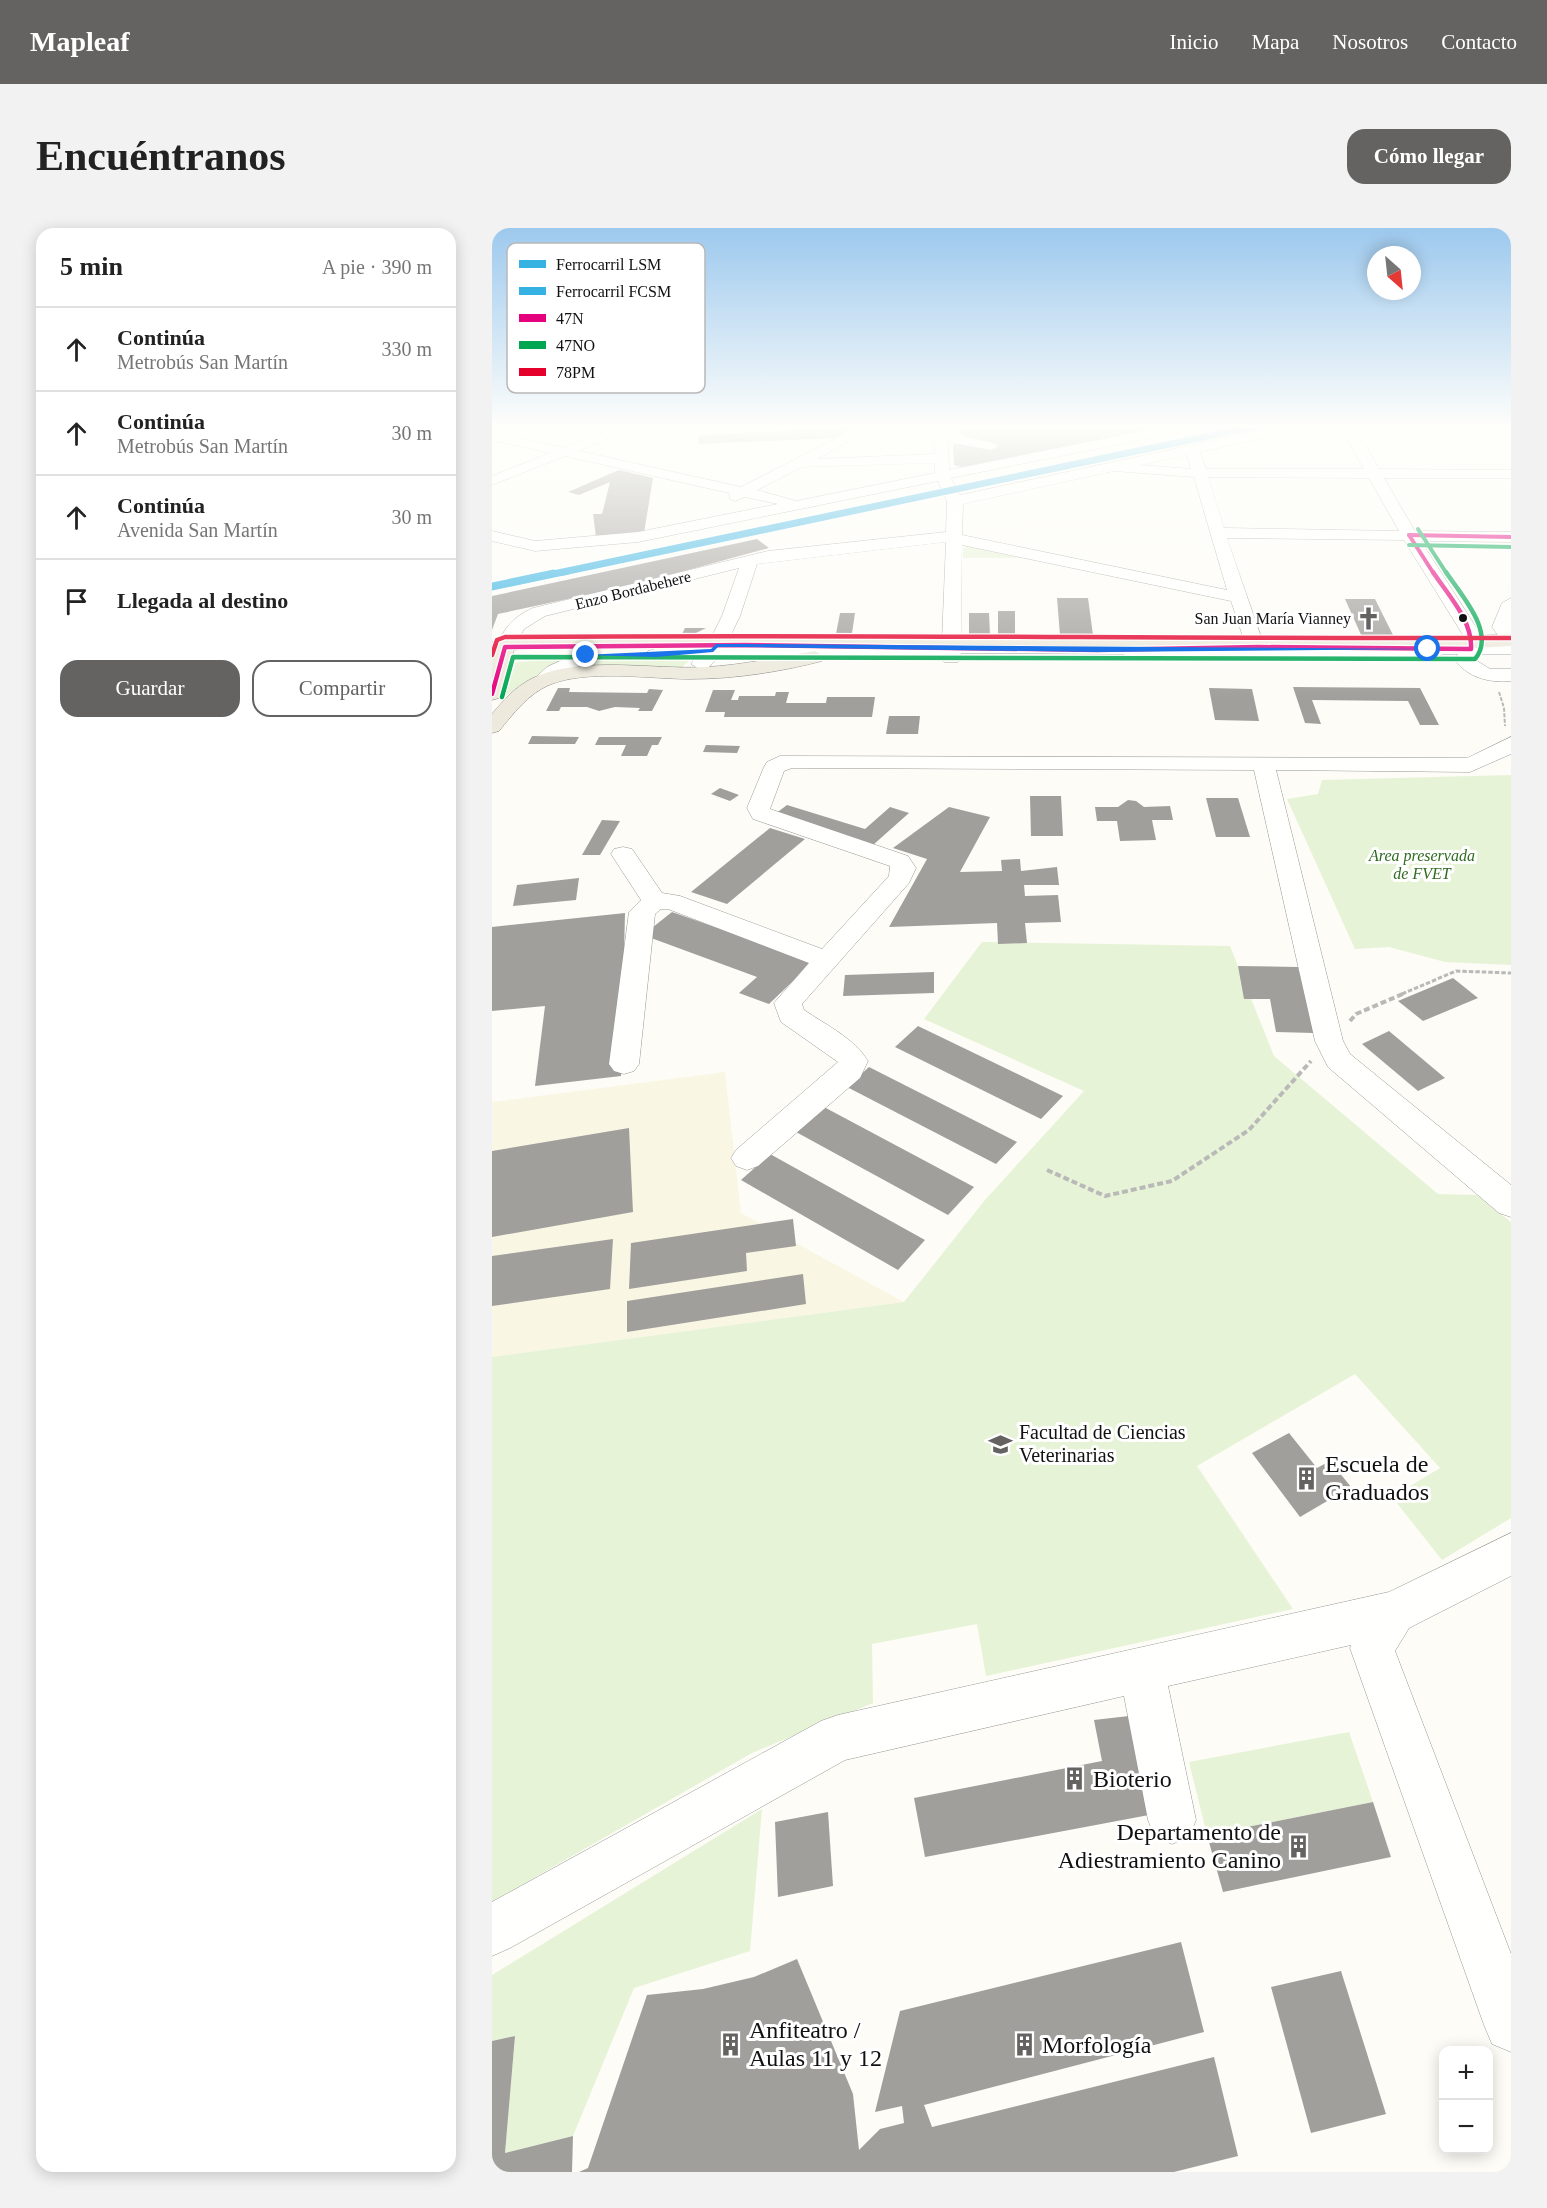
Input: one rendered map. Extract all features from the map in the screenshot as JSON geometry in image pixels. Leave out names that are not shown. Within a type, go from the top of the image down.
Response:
[{"type":"main road","points":[[951,650],[1300,659],[1469,651],[1511,640]]},
{"type":"main road","points":[[492,727],[516,698],[542,681],[578,674],[674,674],[734,671],[815,657],[951,650],[1254,643],[1469,651],[1511,658]]},
{"type":"main road","points":[[492,694],[496,653],[656,655],[714,648],[815,657]]},
{"type":"street","points":[[670,531],[693,519]]},
{"type":"street","points":[[496,539],[524,545],[554,545],[670,531],[731,519]]},
{"type":"street","points":[[951,650],[954,519]]},
{"type":"street","points":[[1213,519],[1254,643]]},
{"type":"street","points":[[1399,519],[1472,635],[1469,651],[1475,670],[1503,680]]},
{"type":"street","points":[[1217,533],[1511,537]]},
{"type":"street","name":"Enzo Bordabehere","points":[[496,653],[519,622],[539,612],[768,556],[953,537],[1237,597]]},
{"type":"street","points":[[674,674],[697,666],[714,648],[750,561]]},
{"type":"street","points":[[1511,603],[1502,622],[1502,630],[1511,640]]},
{"type":"street","points":[[1464,620],[1481,617],[1502,622]]},
{"type":"street","points":[[496,653],[714,648],[1211,652],[1511,650]]},
{"type":"street","points":[[951,650],[1469,651]]},
{"type":"street","points":[[1211,652],[1300,659]]},
{"type":"street","points":[[542,681],[561,666],[586,655]]},
{"type":"street","points":[[1470,765],[1499,753],[1511,743]]},
{"type":"street","points":[[747,1158],[849,1071],[853,1060],[846,1052],[791,1015],[788,1003],[900,878],[904,868],[899,861],[760,814],[758,808],[775,767],[788,760],[1511,765]]},
{"type":"street","points":[[1264,765],[1329,1041],[1338,1060],[1511,1204]]},
{"type":"street","points":[[623,854],[655,901]]},
{"type":"street","points":[[624,1064],[642,912],[655,901],[671,901],[826,960]]},
{"type":"street","points":[[492,1930],[838,1738],[1394,1613],[1511,1554]]},
{"type":"street","points":[[1394,1613],[1372,1648],[1511,2025]]},
{"type":"street","points":[[1142,1671],[1172,1820]]},
{"type":"path","points":[[1470,765],[1478,754],[1495,743],[1505,728],[1503,680]]},
{"type":"path","points":[[1047,1170],[1105,1196],[1172,1181],[1249,1130],[1356,1014],[1456,971],[1511,973]]},
{"type":"shaded area","points":[[725,1072],[741,1213],[904,1302],[492,1357],[492,1102]]},
{"type":"green space","points":[[968,545],[1021,558],[963,558],[963,549]]},
{"type":"green space","points":[[564,659],[523,685],[505,696],[516,662]]},
{"type":"green space","points":[[690,660],[682,667],[557,670],[588,661]]},
{"type":"green space","name":"Area preservada de FVET","points":[[1511,775],[1511,965],[1445,962],[1389,947],[1355,949],[1287,799],[1318,794],[1322,780]]},
{"type":"green space","points":[[982,942],[1230,946],[1274,1056],[1438,1194],[1477,1195],[1511,1222],[1511,1518],[1442,1560],[1392,1497],[1440,1468],[1355,1374],[1197,1466],[1293,1609],[986,1676],[977,1624],[872,1644],[873,1703],[752,1753],[492,1902],[492,1357],[904,1302],[985,1200],[1084,1091],[924,1019]]},
{"type":"green space","points":[[1349,1732],[1373,1802],[1207,1835],[1189,1762]]},
{"type":"green space","points":[[762,1809],[750,1951],[634,1988],[573,2136],[505,2153],[515,2036],[492,2041],[492,1975]]},
{"type":"building","points":[[594,519],[646,519],[644,533],[596,537]]},
{"type":"building","points":[[757,539],[769,548],[633,585],[498,614],[492,630],[492,596]]},
{"type":"building","points":[[1057,598],[1088,598],[1093,635],[1060,635]]},
{"type":"building","name":"San Juan María Vianney","points":[[1345,599],[1375,599],[1394,637],[1362,637]]},
{"type":"building","points":[[998,611],[1015,611],[1015,636],[998,636]]},
{"type":"building","points":[[840,613],[855,613],[852,633],[836,634]]},
{"type":"building","points":[[969,613],[989,613],[990,635],[969,636]]},
{"type":"building","points":[[685,628],[706,628],[694,634],[682,634]]},
{"type":"building","points":[[1293,687],[1420,688],[1439,725],[1420,725],[1408,701],[1312,700],[1321,724],[1305,723]]},
{"type":"building","points":[[558,688],[570,688],[569,692],[647,693],[649,689],[663,690],[652,711],[638,711],[640,708],[615,707],[599,711],[587,707],[561,707],[559,711],[546,711]]},
{"type":"building","points":[[1209,688],[1252,689],[1259,721],[1215,720]]},
{"type":"building","points":[[713,690],[735,690],[731,700],[738,700],[739,696],[775,696],[776,692],[789,692],[786,703],[826,703],[827,697],[875,697],[872,717],[724,717],[725,712],[705,712]]},
{"type":"building","points":[[889,716],[920,716],[918,734],[886,734]]},
{"type":"building","points":[[532,736],[579,737],[575,744],[528,744]]},
{"type":"building","points":[[599,737],[662,737],[658,745],[652,745],[647,756],[621,756],[626,745],[595,745]]},
{"type":"building","points":[[706,745],[740,746],[737,753],[703,752]]},
{"type":"building","points":[[720,788],[739,795],[730,801],[711,794]]},
{"type":"building","points":[[1030,796],[1061,796],[1063,836],[1031,836]]},
{"type":"building","points":[[1206,798],[1238,798],[1250,837],[1216,837]]},
{"type":"building","points":[[1128,800],[1136,801],[1144,807],[1170,806],[1173,820],[1152,820],[1156,840],[1120,841],[1117,821],[1097,821],[1095,807],[1118,807]]},
{"type":"building","points":[[787,805],[865,829],[890,807],[909,813],[873,845],[775,814]]},
{"type":"building","points":[[949,807],[990,817],[960,872],[1002,871],[1001,860],[1020,859],[1021,871],[1057,867],[1059,885],[1024,885],[1025,896],[1058,895],[1061,922],[1025,923],[1027,943],[998,944],[997,923],[889,927],[927,859],[893,848]]},
{"type":"building","points":[[602,820],[620,821],[600,855],[582,855]]},
{"type":"building","points":[[770,828],[805,839],[727,904],[691,892]]},
{"type":"building","points":[[579,878],[576,900],[513,906],[517,885]]},
{"type":"building","points":[[672,912],[813,962],[769,1004],[739,993],[757,977],[643,935]]},
{"type":"building","points":[[625,913],[621,1076],[535,1086],[545,1006],[492,1011],[492,927]]},
{"type":"building","points":[[1238,966],[1298,967],[1314,1033],[1276,1032],[1270,999],[1244,999]]},
{"type":"building","points":[[934,972],[934,993],[843,996],[845,975]]},
{"type":"building","points":[[1453,978],[1478,998],[1423,1021],[1398,1001]]},
{"type":"building","points":[[918,1026],[1063,1096],[1041,1119],[895,1047]]},
{"type":"building","points":[[1389,1031],[1445,1078],[1418,1091],[1362,1044]]},
{"type":"building","points":[[869,1067],[1017,1142],[996,1164],[847,1087]]},
{"type":"building","points":[[824,1107],[974,1187],[948,1215],[796,1132]]},
{"type":"building","points":[[629,1128],[633,1212],[492,1237],[492,1151]]},
{"type":"building","points":[[770,1154],[925,1240],[898,1270],[741,1180]]},
{"type":"building","points":[[793,1219],[796,1246],[746,1253],[747,1271],[629,1289],[631,1243]]},
{"type":"building","points":[[613,1239],[610,1289],[492,1306],[492,1256]]},
{"type":"building","points":[[803,1274],[806,1304],[627,1332],[627,1301]]},
{"type":"building","name":"Escuela de Graduados","points":[[1289,1433],[1317,1468],[1330,1461],[1351,1487],[1300,1517],[1252,1453]]},
{"type":"building","name":"Bioterio","points":[[1129,1716],[1149,1815],[925,1857],[914,1798],[1102,1761],[1094,1720]]},
{"type":"building","name":"Departamento de Adiestramiento Canino","points":[[1373,1802],[1391,1857],[1223,1892],[1207,1835]]},
{"type":"building","points":[[828,1812],[833,1886],[778,1897],[775,1822]]},
{"type":"building","points":[[1181,1942],[1204,2032],[924,2105],[932,2127],[1214,2057],[1238,2156],[1174,2172],[579,2172],[588,2168],[647,1995],[703,1989],[754,1977],[797,1959],[853,2094],[859,2150],[880,2129],[904,2123],[902,2106],[875,2112],[900,2011]]},
{"type":"building","points":[[1341,1971],[1386,2114],[1311,2133],[1271,1987]]},
{"type":"building","points":[[515,2036],[505,2153],[573,2136],[572,2172],[492,2172],[492,2041]]},
{"type":"rail line","name":"FCSM","points":[[492,585],[808,519]]},
{"type":"rail line","name":"LSM","points":[[492,588],[822,519]]},
{"type":"transit line","name":"47NO","points":[[502,697],[513,657],[1475,659],[1481,652],[1482,634],[1476,619],[1418,529]]},
{"type":"transit line","name":"47N","points":[[1409,535],[1511,537]]},
{"type":"transit line","name":"47N","points":[[492,694],[505,647],[745,645],[1097,650],[1258,647],[1471,649],[1472,635],[1467,624],[1409,535]]},
{"type":"transit line","name":"47NO","points":[[1409,545],[1511,547]]},
{"type":"transit line","name":"78PM","points":[[492,655],[497,640],[505,637],[753,635],[1097,639],[1511,638]]},
{"type":"place","name":"San Juan María Vianney","points":[[1369,618]]},
{"type":"place","name":"Facultad de Ciencias Veterinarias","points":[[1001,1444]]},
{"type":"place","name":"Escuela de Graduados","points":[[1307,1478]]},
{"type":"place","name":"Bioterio","points":[[1075,1779]]},
{"type":"place","name":"Departamento de Adiestramiento Canino","points":[[1299,1846]]},
{"type":"place","name":"Anfiteatro / Aulas 11 y 12","points":[[731,2044]]},
{"type":"place","name":"Morfología","points":[[1024,2045]]},
{"type":"route","points":[[586,655],[656,655],[713,650],[716,646],[745,645],[1097,650],[1258,647],[1428,649]]}]
